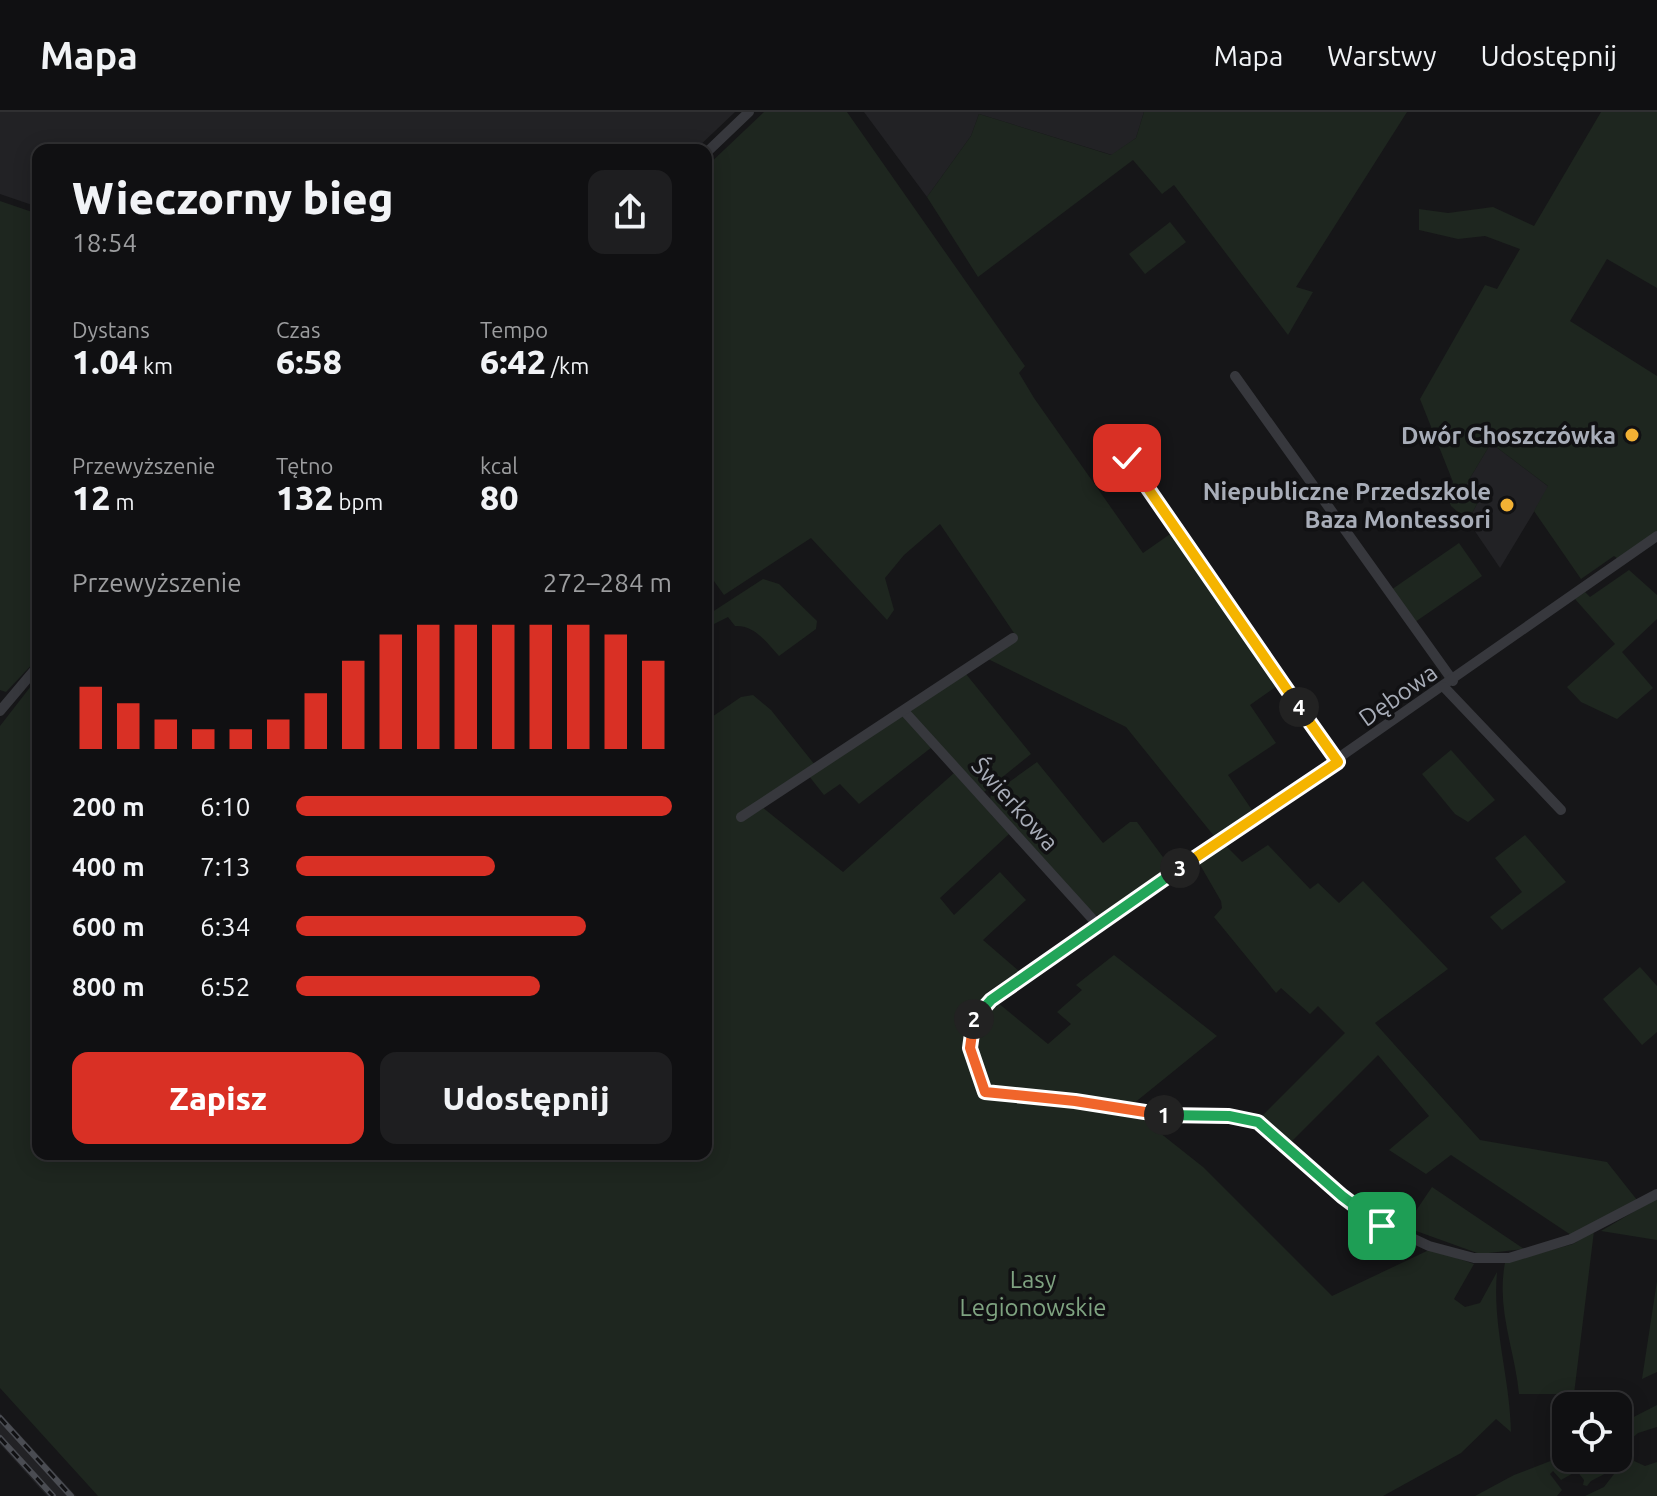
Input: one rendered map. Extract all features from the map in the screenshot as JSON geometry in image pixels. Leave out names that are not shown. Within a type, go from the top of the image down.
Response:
[{"type":"street","points":[[712,147],[749,112]]},
{"type":"street","points":[[1235,376],[1449,684],[1561,810]]},
{"type":"street","points":[[1127,458],[1338,762]]},
{"type":"street","name":"Dębowa","points":[[1657,536],[1338,762],[1097,924],[981,1007],[971,1029],[970,1048],[985,1092],[1175,1116],[1229,1116],[1252,1120],[1268,1128],[1365,1216],[1429,1246],[1474,1258],[1509,1258],[1571,1239],[1657,1194]]},
{"type":"street","points":[[741,817],[1013,638]]},
{"type":"street","points":[[2,706],[32,673]]},
{"type":"street","name":"Świerkowa","points":[[904,711],[1097,924]]},
{"type":"shaded area","points":[[0,112],[735,112],[701,144],[32,144],[32,205],[0,194]]},
{"type":"shaded area","points":[[864,112],[1144,112],[1136,138],[1112,155],[979,114],[971,136],[927,197]]},
{"type":"shaded area","name":"Niepubliczne Przedszkole Baza Montessori","points":[[1491,443],[1549,487],[1500,568],[1468,521],[1480,498],[1464,488]]},
{"type":"shaded area","points":[[0,1413],[76,1496],[47,1496],[0,1444]]},
{"type":"green space","points":[[764,112],[847,112],[1025,366],[1019,373],[1034,398],[1143,553],[1173,532],[1280,684],[1250,705],[1276,743],[1228,775],[1252,810],[1214,836],[1126,727],[988,659],[1014,633],[940,524],[904,555],[885,578],[894,610],[887,620],[811,538],[724,595],[712,578],[712,161]]},
{"type":"green space","points":[[1144,112],[1407,112],[1296,287],[1313,292],[1288,335],[1174,185],[1162,194],[1133,160],[978,277],[927,197],[971,136],[979,114],[1111,155],[1136,138]]},
{"type":"green space","points":[[1601,112],[1657,112],[1657,288],[1607,259],[1570,321],[1657,376],[1657,531],[1618,559],[1614,556],[1581,579],[1534,511],[1548,486],[1491,443],[1464,488],[1480,498],[1468,521],[1451,506],[1447,494],[1453,482],[1420,399],[1485,285],[1497,289],[1520,249],[1485,236],[1458,239],[1419,230],[1419,209],[1448,213],[1493,207],[1534,226]]},
{"type":"green space","points":[[0,201],[32,212],[32,664],[6,692],[0,690]]},
{"type":"green space","points":[[1170,222],[1186,242],[1145,274],[1129,254]]},
{"type":"green space","points":[[1459,543],[1482,576],[1415,622],[1391,590]]},
{"type":"green space","points":[[1629,570],[1657,595],[1657,619],[1622,652],[1653,688],[1617,719],[1581,702],[1567,687],[1615,644],[1575,599],[1585,592],[1590,597]]},
{"type":"green space","points":[[763,579],[779,584],[817,621],[816,629],[779,656],[760,635],[748,628],[735,626],[728,617],[712,625],[712,612]]},
{"type":"green space","points":[[966,674],[1031,754],[984,792],[911,714],[911,710]]},
{"type":"green space","name":"Lasy Legionowskie","points":[[32,685],[32,1160],[712,1160],[712,717],[741,697],[753,695],[771,710],[815,765],[757,803],[843,872],[954,773],[1009,834],[940,898],[954,915],[1000,872],[1026,900],[983,940],[1019,971],[986,993],[1048,1044],[1071,1024],[1057,1012],[1082,990],[1076,985],[1114,955],[1217,1036],[1133,1104],[1126,1106],[1203,1167],[1332,1296],[1431,1249],[1474,1264],[1454,1299],[1465,1307],[1480,1303],[1497,1272],[1497,1312],[1511,1432],[1496,1419],[1461,1453],[1383,1496],[98,1496],[0,1388],[0,726]]},
{"type":"green space","points":[[901,716],[932,747],[859,804],[840,784],[824,795],[809,776]]},
{"type":"green space","points":[[1451,750],[1495,800],[1468,822],[1455,814],[1422,774]]},
{"type":"green space","points":[[1037,762],[1103,843],[1130,822],[1137,822],[1171,868],[1102,916],[1094,915],[990,799],[991,795]]},
{"type":"green space","points":[[1525,835],[1566,882],[1502,930],[1490,917],[1522,892],[1495,858]]},
{"type":"green space","points":[[1225,845],[1242,862],[1268,845],[1310,889],[1318,883],[1339,903],[1363,881],[1448,969],[1375,1023],[1480,1140],[1607,1162],[1637,1200],[1571,1235],[1451,1155],[1426,1174],[1389,1150],[1429,1116],[1378,1055],[1289,1144],[1260,1118],[1345,1033],[1318,1006],[1310,1014],[1281,988],[1276,993],[1214,917],[1222,908],[1221,901],[1199,863]]},
{"type":"green space","points":[[1640,967],[1657,986],[1657,1032],[1642,1045],[1603,999]]},
{"type":"green space","points":[[1432,1187],[1524,1249],[1480,1254],[1405,1227]]},
{"type":"green space","points":[[1657,1198],[1657,1240],[1601,1231]]},
{"type":"green space","points":[[1594,1231],[1574,1392],[1519,1394],[1504,1313],[1505,1263],[1573,1244]]},
{"type":"green space","points":[[1657,1281],[1657,1372],[1642,1379]]},
{"type":"green space","points":[[1657,1405],[1657,1427],[1632,1438],[1632,1418]]},
{"type":"green space","points":[[1632,1450],[1634,1461],[1645,1466],[1657,1462],[1657,1496],[1585,1496],[1604,1487],[1614,1474],[1632,1472]]},
{"type":"green space","points":[[1552,1460],[1550,1474],[1562,1490],[1557,1496],[1475,1496],[1514,1475]]},
{"type":"green space","points":[[1554,1472],[1575,1472],[1561,1480]]},
{"type":"green space","points":[[1578,1472],[1608,1472],[1587,1486],[1583,1485],[1584,1480]]},
{"type":"railway","points":[[0,1418],[71,1496]]},
{"type":"railway","points":[[0,1438],[53,1496]]},
{"type":"place","name":"Dwór Choszczówka","points":[[1632,435]]},
{"type":"place","name":"Niepubliczne Przedszkole Baza Montessori","points":[[1507,505]]},
{"type":"route","points":[[1127,458],[1338,762],[1097,924],[981,1007],[973,1021],[970,1048],[980,1083],[985,1092],[993,1095],[1075,1101],[1152,1114],[1248,1118],[1268,1128],[1365,1216],[1382,1226]]}]
